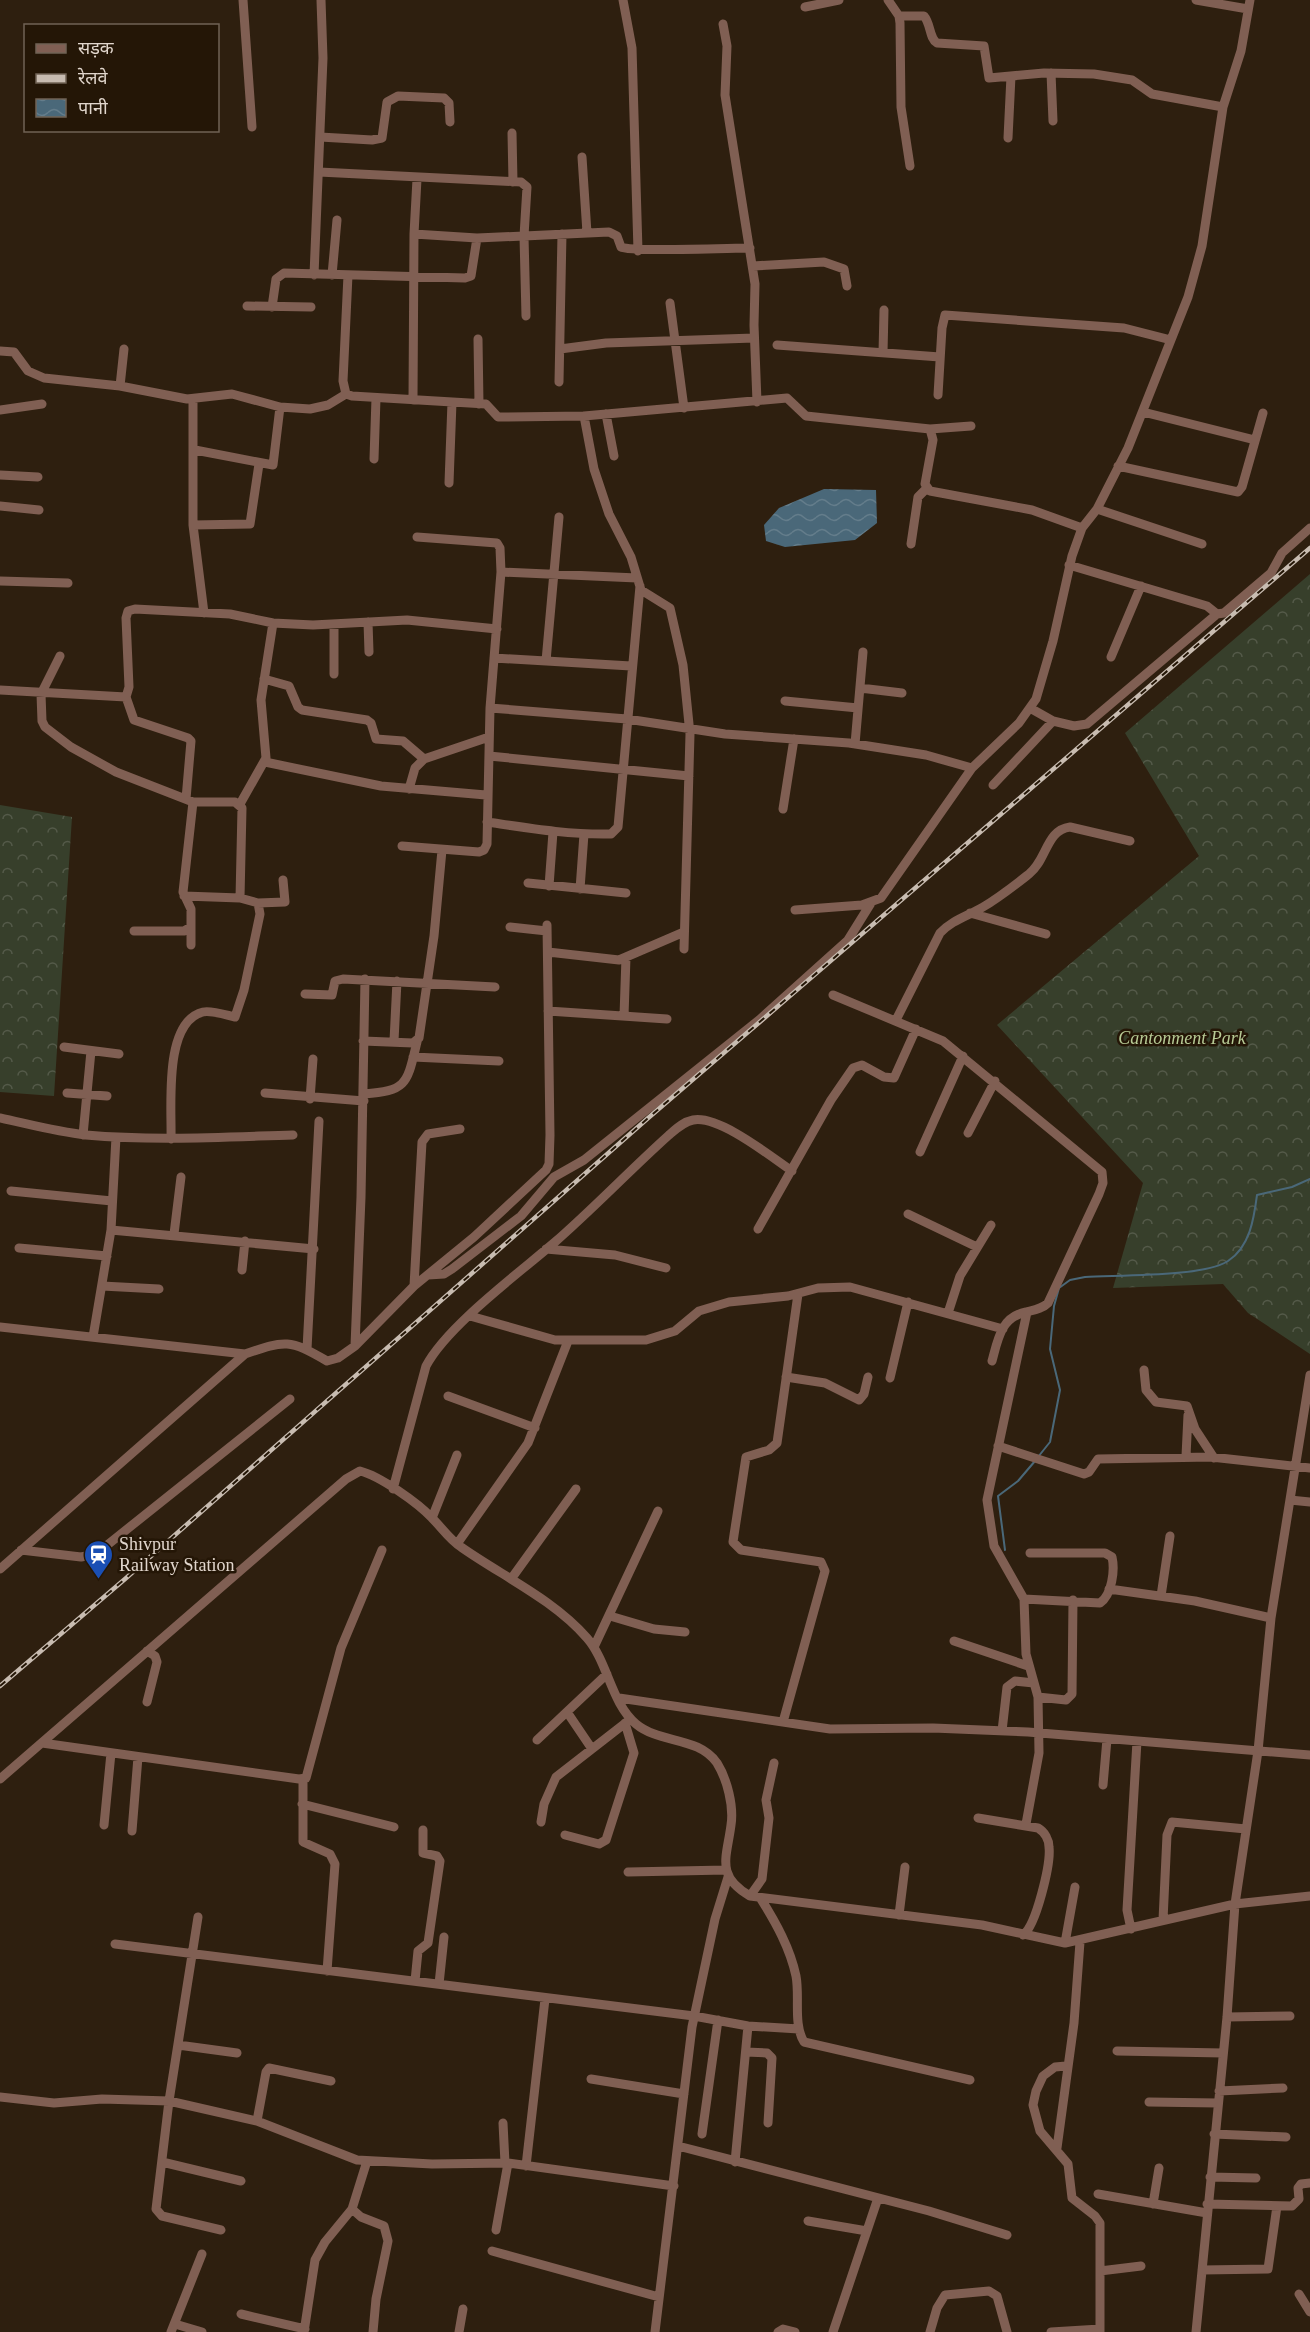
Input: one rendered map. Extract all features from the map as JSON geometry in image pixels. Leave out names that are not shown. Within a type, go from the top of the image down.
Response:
[{"type":"street","points":[[243,0],[252,127]]},
{"type":"street","points":[[314,276],[323,58],[321,0]]},
{"type":"street","points":[[623,0],[632,48],[638,250]]},
{"type":"street","points":[[805,7],[839,0]]},
{"type":"street","points":[[888,0],[898,16],[901,107],[910,166]]},
{"type":"street","points":[[795,910],[871,903],[881,898],[972,768],[1019,723],[1036,699],[1053,640],[1069,565],[1082,528],[1097,509],[1143,412],[1188,297],[1202,246],[1223,107],[1241,51],[1249,5],[1196,0]]},
{"type":"street","points":[[898,16],[924,16],[929,21],[933,40],[937,43],[984,46],[988,78],[1051,73],[1094,74],[1132,80],[1152,94],[1223,107]]},
{"type":"street","points":[[723,24],[727,46],[725,95],[753,266],[757,402]]},
{"type":"street","points":[[1051,73],[1053,121]]},
{"type":"street","points":[[1008,138],[1011,76]]},
{"type":"street","points":[[320,137],[372,140],[382,138],[387,102],[398,96],[444,98],[449,103],[450,122]]},
{"type":"street","points":[[512,133],[513,182]]},
{"type":"street","points":[[582,157],[587,233]]},
{"type":"street","points":[[319,172],[524,183],[526,187],[524,237],[526,316]]},
{"type":"street","points":[[413,400],[414,234],[417,179]]},
{"type":"street","points":[[333,275],[337,220]]},
{"type":"street","points":[[414,234],[477,238],[615,233],[621,247],[638,250],[750,248]]},
{"type":"street","points":[[559,382],[562,234]]},
{"type":"street","points":[[272,307],[279,275],[471,276],[477,238]]},
{"type":"street","points":[[753,266],[830,263],[844,269],[847,286]]},
{"type":"street","points":[[346,394],[344,381],[348,275]]},
{"type":"street","points":[[670,303],[684,408]]},
{"type":"street","points":[[247,306],[311,307]]},
{"type":"street","points":[[882,353],[884,310]]},
{"type":"street","points":[[938,395],[943,319],[950,315],[1124,328],[1171,340]]},
{"type":"street","points":[[560,349],[606,343],[754,338]]},
{"type":"street","points":[[478,339],[479,404]]},
{"type":"street","points":[[777,345],[940,357]]},
{"type":"street","points":[[120,386],[124,349]]},
{"type":"street","points":[[0,351],[14,352],[28,371],[44,378],[120,386],[193,400],[232,394],[266,401],[280,407],[310,409],[328,405],[346,394],[479,404],[489,406],[494,414],[504,417],[584,416],[787,398],[806,416],[930,429],[971,426]]},
{"type":"street","points":[[374,459],[376,398]]},
{"type":"street","points":[[193,400],[195,450],[193,525],[204,613]]},
{"type":"street","points":[[450,483],[452,402]]},
{"type":"street","points":[[0,410],[42,404]]},
{"type":"street","points":[[195,450],[271,466],[275,463],[280,407]]},
{"type":"street","points":[[1143,412],[1255,440]]},
{"type":"street","points":[[1118,466],[1238,492],[1242,487],[1263,413]]},
{"type":"street","points":[[606,414],[614,456]]},
{"type":"street","points":[[584,416],[594,470],[609,514],[630,557],[638,582],[644,593],[667,604],[673,614],[689,727],[689,834],[684,949]]},
{"type":"street","points":[[911,544],[918,497],[927,488],[933,440],[930,429]]},
{"type":"street","points":[[193,525],[250,524],[259,464]]},
{"type":"street","points":[[0,475],[38,477]]},
{"type":"street","points":[[927,488],[930,491],[1032,510],[1082,528]]},
{"type":"street","points":[[0,506],[39,510]]},
{"type":"street","points":[[1097,509],[1202,544]]},
{"type":"street","points":[[546,661],[559,517]]},
{"type":"street","points":[[1030,708],[1053,722],[1074,726],[1087,724],[1217,614],[1224,613],[1271,573],[1282,553],[1310,528]]},
{"type":"street","points":[[402,846],[442,850],[484,850],[487,822],[490,708],[501,572],[500,548],[497,543],[417,537]]},
{"type":"street","points":[[1069,565],[1206,606],[1217,614]]},
{"type":"street","points":[[501,572],[638,582]]},
{"type":"street","points":[[0,581],[68,583]]},
{"type":"street","points":[[487,822],[553,832],[584,834],[611,834],[618,827],[638,582]]},
{"type":"street","points":[[1111,657],[1141,586]]},
{"type":"street","points":[[191,945],[192,909],[184,896],[191,741],[134,720],[126,697],[129,687],[125,629],[128,611],[135,609],[238,615],[273,623],[334,624],[407,620],[497,629]]},
{"type":"street","points":[[368,622],[369,652]]},
{"type":"street","points":[[240,898],[243,816],[240,804],[265,762],[267,754],[261,700],[273,623]]},
{"type":"street","points":[[334,624],[334,674]]},
{"type":"street","points":[[855,744],[863,652]]},
{"type":"street","points":[[60,656],[41,694],[42,721],[45,728],[70,747],[116,772],[189,801],[240,804]]},
{"type":"street","points":[[494,658],[631,666]]},
{"type":"street","points":[[264,679],[289,686],[298,707],[302,710],[367,720],[371,723],[376,739],[403,741],[424,759]]},
{"type":"street","points":[[860,688],[902,693]]},
{"type":"street","points":[[0,690],[126,697]]},
{"type":"street","points":[[784,701],[858,708]]},
{"type":"street","points":[[490,708],[627,719],[725,734],[855,744],[926,755],[972,768]]},
{"type":"street","points":[[993,785],[1053,722]]},
{"type":"street","points":[[409,789],[415,768],[424,759],[489,737]]},
{"type":"street","points":[[783,809],[794,739]]},
{"type":"street","points":[[489,756],[689,776]]},
{"type":"street","points":[[265,762],[381,786],[486,795]]},
{"type":"street","points":[[896,1020],[940,933],[947,926],[995,900],[1032,872],[1041,862],[1053,834],[1060,828],[1070,827],[1130,841]]},
{"type":"street","points":[[549,886],[553,832]]},
{"type":"street","points":[[580,889],[584,834]]},
{"type":"street","points":[[265,1093],[310,1099],[364,1098],[390,1093],[399,1088],[408,1074],[417,1042],[427,982],[442,850]]},
{"type":"street","points":[[184,896],[240,898],[258,903],[285,902],[283,880]]},
{"type":"street","points":[[528,884],[626,893]]},
{"type":"street","points":[[171,1139],[174,1049],[185,1023],[203,1012],[235,1017],[244,990],[260,915],[258,903]]},
{"type":"street","points":[[429,1275],[444,1274],[452,1269],[521,1216],[554,1177],[584,1160],[755,1024],[848,940],[871,903]]},
{"type":"street","points":[[970,913],[1046,934]]},
{"type":"street","points":[[134,931],[184,931],[191,927]]},
{"type":"street","points":[[0,1569],[245,1354],[277,1343],[289,1343],[333,1361],[355,1346],[414,1286],[474,1237],[548,1168],[547,928],[510,927]]},
{"type":"street","points":[[548,952],[619,960],[684,932]]},
{"type":"street","points":[[624,1016],[626,957]]},
{"type":"street","points":[[305,994],[332,995],[336,979],[495,987]]},
{"type":"street","points":[[355,1346],[364,1098],[365,979]]},
{"type":"street","points":[[394,1041],[398,981]]},
{"type":"street","points":[[832,995],[943,1041],[1095,1164],[1104,1176],[1048,1303],[1040,1309],[1014,1315],[1003,1329],[992,1361]]},
{"type":"street","points":[[548,1011],[667,1019]]},
{"type":"street","points":[[758,1229],[831,1100],[853,1068],[861,1065],[884,1077],[894,1078],[916,1029]]},
{"type":"street","points":[[363,1041],[417,1042]]},
{"type":"street","points":[[64,1047],[119,1054]]},
{"type":"street","points":[[83,1135],[91,1051]]},
{"type":"street","points":[[920,1152],[963,1056]]},
{"type":"street","points":[[413,1057],[499,1061]]},
{"type":"street","points":[[310,1099],[313,1059]]},
{"type":"street","points":[[968,1133],[995,1082]]},
{"type":"street","points":[[67,1093],[107,1096]]},
{"type":"street","points":[[0,1118],[83,1135],[116,1137],[171,1139],[293,1135]]},
{"type":"street","points":[[393,1489],[426,1366],[470,1316],[669,1135],[692,1120],[712,1123],[746,1139],[792,1171]]},
{"type":"street","points":[[307,1349],[319,1121]]},
{"type":"street","points":[[414,1286],[422,1142],[428,1134],[460,1129]]},
{"type":"street","points":[[93,1337],[111,1230],[116,1137]]},
{"type":"street","points":[[174,1234],[181,1177]]},
{"type":"street","points":[[11,1191],[112,1201]]},
{"type":"street","points":[[908,1214],[977,1247]]},
{"type":"street","points":[[948,1313],[960,1276],[991,1225]]},
{"type":"street","points":[[111,1230],[174,1234],[314,1249]]},
{"type":"street","points":[[242,1270],[245,1241]]},
{"type":"street","points":[[19,1248],[107,1256]]},
{"type":"street","points":[[546,1249],[615,1255],[666,1268]]},
{"type":"street","points":[[102,1286],[159,1289]]},
{"type":"street","points":[[470,1316],[543,1338],[568,1341],[646,1340],[675,1331],[692,1316],[707,1308],[739,1300],[798,1294],[818,1288],[850,1287],[1003,1329]]},
{"type":"street","points":[[783,1722],[825,1571],[824,1565],[821,1562],[741,1550],[734,1542],[744,1461],[750,1453],[775,1447],[798,1294]]},
{"type":"street","points":[[890,1378],[908,1302]]},
{"type":"street","points":[[1026,1824],[1035,1782],[1041,1733],[1038,1697],[1028,1666],[1024,1599],[991,1538],[987,1500],[1027,1312]]},
{"type":"street","points":[[0,1327],[245,1354]]},
{"type":"street","points":[[457,1544],[519,1459],[536,1428],[568,1341]]},
{"type":"street","points":[[1144,1370],[1146,1390],[1156,1402],[1184,1405],[1189,1409],[1192,1424],[1214,1458]]},
{"type":"street","points":[[1196,2332],[1227,2017],[1234,1904],[1258,1751],[1271,1618],[1310,1375]]},
{"type":"street","points":[[786,1377],[825,1383],[859,1401],[864,1394],[868,1377]]},
{"type":"street","points":[[448,1396],[536,1428]]},
{"type":"street","points":[[21,1550],[91,1557],[290,1399]]},
{"type":"street","points":[[1186,1456],[1189,1409]]},
{"type":"street","points":[[998,1446],[1087,1474],[1098,1458],[1186,1456],[1310,1468]]},
{"type":"street","points":[[432,1518],[457,1455]]},
{"type":"street","points":[[0,1779],[353,1473],[367,1473],[432,1518],[457,1544],[511,1579],[574,1625],[594,1647],[628,1721],[634,1753],[606,1840],[599,1844],[565,1835]]},
{"type":"street","points":[[511,1579],[576,1489]]},
{"type":"street","points":[[1290,1500],[1310,1502]]},
{"type":"street","points":[[594,1647],[658,1511]]},
{"type":"street","points":[[1161,1596],[1170,1536]]},
{"type":"street","points":[[327,1971],[335,1864],[330,1854],[303,1842],[303,1779],[308,1774],[341,1648],[382,1550]]},
{"type":"street","points":[[1024,1599],[1101,1603],[1109,1589],[1113,1568],[1110,1554],[1030,1553]]},
{"type":"street","points":[[1109,1589],[1195,1601],[1271,1618]]},
{"type":"street","points":[[1038,1697],[1066,1700],[1072,1694],[1073,1600]]},
{"type":"street","points":[[610,1616],[654,1629],[685,1632]]},
{"type":"street","points":[[954,1641],[1028,1666]]},
{"type":"street","points":[[147,1651],[155,1656],[157,1662],[147,1702]]},
{"type":"street","points":[[537,1740],[607,1674]]},
{"type":"street","points":[[1002,1731],[1007,1687],[1015,1681],[1034,1683]]},
{"type":"street","points":[[619,1698],[830,1729],[933,1728],[1041,1733],[1310,1755]]},
{"type":"street","points":[[567,1712],[592,1749]]},
{"type":"street","points":[[541,1822],[544,1804],[556,1777],[628,1721]]},
{"type":"street","points":[[628,1721],[648,1731],[702,1749],[718,1765],[732,1814],[725,1859],[727,1874],[694,2016],[655,2332]]},
{"type":"street","points":[[1103,1785],[1107,1739]]},
{"type":"street","points":[[1131,1929],[1127,1910],[1137,1741]]},
{"type":"street","points":[[42,1743],[303,1779]]},
{"type":"street","points":[[104,1826],[111,1753]]},
{"type":"street","points":[[132,1831],[138,1757]]},
{"type":"street","points":[[750,1896],[762,1879],[769,1818],[766,1800],[774,1763]]},
{"type":"street","points":[[302,1804],[394,1827]]},
{"type":"street","points":[[978,1818],[1026,1824],[1042,1829],[1049,1848],[1041,1895],[1030,1928],[1023,1935]]},
{"type":"street","points":[[1163,1920],[1167,1835],[1172,1822],[1246,1828]]},
{"type":"street","points":[[415,1981],[418,1951],[428,1943],[440,1861],[437,1856],[423,1853],[423,1830]]},
{"type":"street","points":[[899,1915],[906,1867]]},
{"type":"street","points":[[628,1872],[727,1874],[750,1896],[760,1899],[798,1901],[982,1925],[1065,1944],[1234,1904],[1310,1896]]},
{"type":"street","points":[[1065,1944],[1075,1887]]},
{"type":"street","points":[[760,1899],[778,1926],[793,1965],[801,2037],[809,2045],[970,2080]]},
{"type":"street","points":[[198,1917],[169,2101],[156,2209],[159,2215],[221,2230]]},
{"type":"street","points":[[439,1984],[444,1937]]},
{"type":"street","points":[[1057,2148],[1066,2066],[1074,2023],[1080,1942]]},
{"type":"street","points":[[115,1944],[694,2016],[748,2026],[800,2029]]},
{"type":"street","points":[[526,2166],[545,1999]]},
{"type":"street","points":[[1227,2017],[1290,2016]]},
{"type":"street","points":[[702,2134],[718,2020]]},
{"type":"street","points":[[735,2162],[748,2026]]},
{"type":"street","points":[[178,2045],[237,2053]]},
{"type":"street","points":[[1117,2051],[1223,2053]]},
{"type":"street","points":[[746,2052],[767,2053],[772,2058],[768,2123]]},
{"type":"street","points":[[1051,2332],[1100,2331],[1100,2223],[1095,2216],[1072,2198],[1068,2164],[1057,2148],[1040,2131],[1034,2098],[1048,2070],[1066,2066]]},
{"type":"street","points":[[257,2121],[269,2068],[331,2081]]},
{"type":"street","points":[[591,2079],[684,2094]]},
{"type":"street","points":[[1219,2091],[1283,2088]]},
{"type":"street","points":[[0,2097],[54,2103],[102,2099],[169,2101],[257,2121],[367,2161],[432,2164],[506,2163],[674,2186]]},
{"type":"street","points":[[1149,2102],[1218,2103]]},
{"type":"street","points":[[496,2230],[506,2163],[503,2123]]},
{"type":"street","points":[[1214,2134],[1286,2137]]},
{"type":"street","points":[[678,2146],[878,2198],[1007,2235]]},
{"type":"street","points":[[241,2314],[284,2328],[305,2330],[315,2260],[325,2242],[352,2209],[367,2161]]},
{"type":"street","points":[[162,2162],[241,2181]]},
{"type":"street","points":[[1153,2204],[1160,2168]]},
{"type":"street","points":[[1210,2177],[1256,2178]]},
{"type":"street","points":[[1098,2194],[1153,2204],[1207,2209],[1277,2206],[1296,2204],[1300,2184],[1310,2183]]},
{"type":"street","points":[[833,2332],[878,2198]]},
{"type":"street","points":[[1202,2270],[1268,2269],[1277,2206]]},
{"type":"street","points":[[352,2209],[361,2217],[384,2226],[389,2236],[376,2299],[373,2332]]},
{"type":"street","points":[[808,2221],[867,2231]]},
{"type":"street","points":[[492,2251],[659,2297]]},
{"type":"street","points":[[202,2254],[173,2328],[202,2332]]},
{"type":"street","points":[[1100,2271],[1141,2266]]},
{"type":"street","points":[[930,2332],[937,2308],[945,2295],[989,2291],[997,2296],[1007,2332]]},
{"type":"street","points":[[1310,2295],[1299,2294],[1310,2312]]},
{"type":"street","points":[[459,2332],[463,2309]]},
{"type":"street","points":[[778,2332],[783,2329],[795,2332]]},
{"type":"green space","name":"Cantonment Park","points":[[1310,574],[1310,1354],[1248,1313],[1223,1284],[1113,1288],[1143,1183],[997,1025],[1199,856],[1125,733]]},
{"type":"green space","points":[[0,805],[72,817],[54,1096],[0,1092]]},
{"type":"water","points":[[824,489],[876,490],[877,523],[855,540],[785,547],[766,541],[764,525],[779,508]]},
{"type":"waterway","points":[[1038,1457],[1050,1442],[1060,1390],[1050,1349],[1054,1306],[1059,1288],[1070,1280],[1085,1277],[1181,1273],[1216,1266],[1228,1261],[1241,1248],[1250,1231],[1257,1195],[1292,1187],[1310,1179]]},
{"type":"waterway","points":[[1005,1550],[998,1496],[1018,1481],[1035,1461]]},
{"type":"railway","points":[[0,1686],[125,1579],[647,1119],[1310,548]]},
{"type":"place","name":"Shivpur Railway Station","points":[[98,1580]]}]
